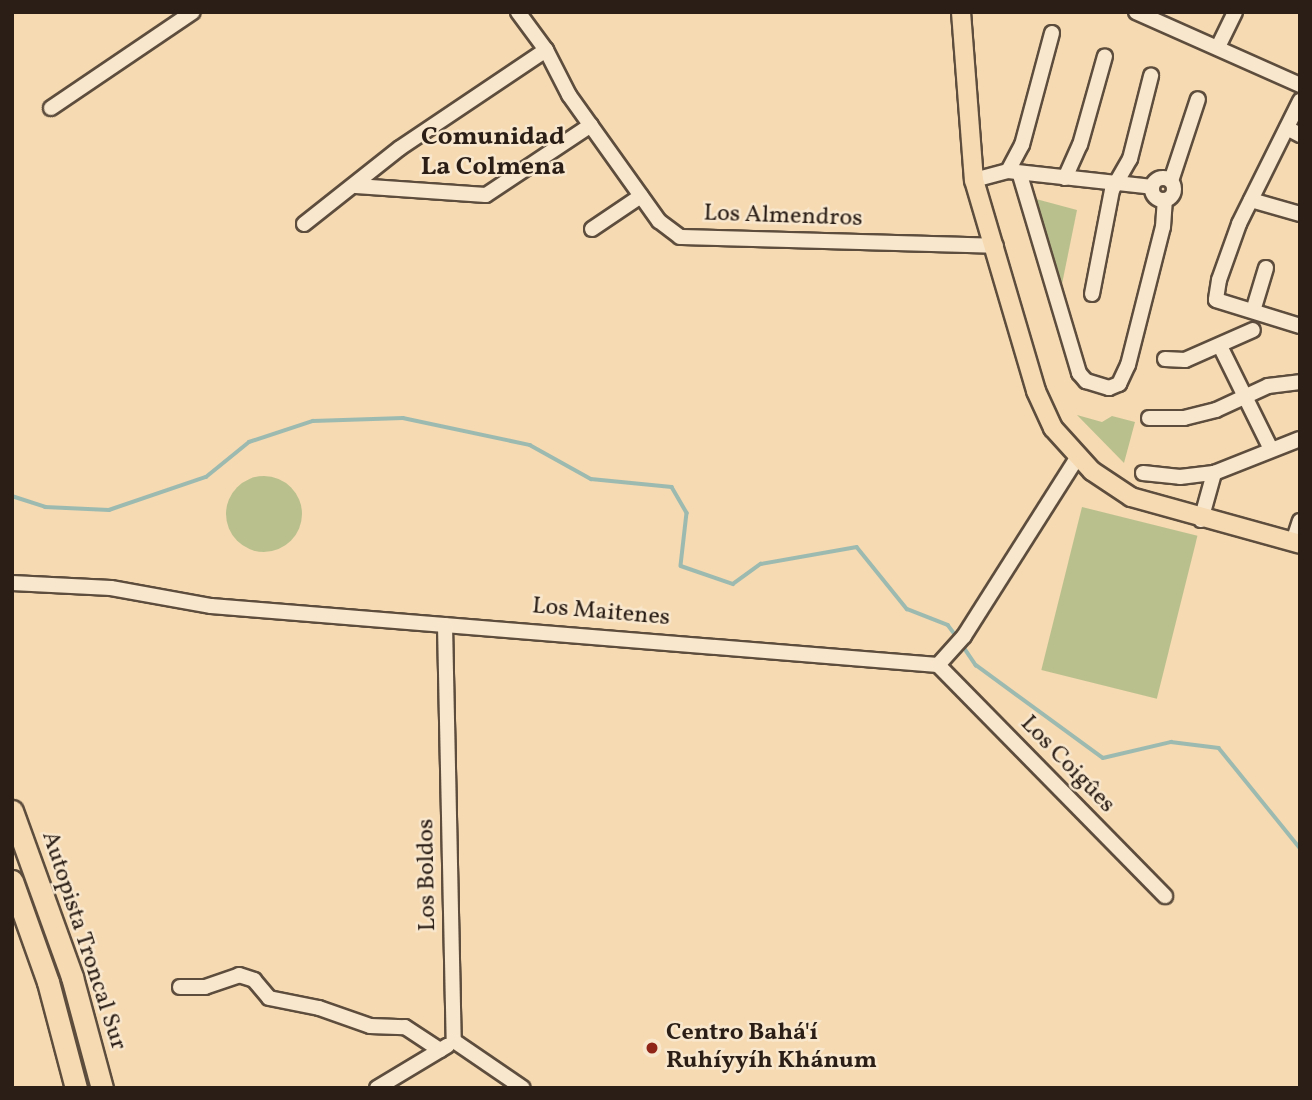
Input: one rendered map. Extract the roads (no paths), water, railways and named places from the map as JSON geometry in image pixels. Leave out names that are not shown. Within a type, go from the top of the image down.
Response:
[{"type":"highway","name":"Autopista Troncal Sur","points":[[12,811],[72,977],[102,1088]]},
{"type":"highway","name":"Autopista Troncal Sur","points":[[12,881],[48,982],[76,1088]]},
{"type":"main road","points":[[961,12],[974,180],[1043,411],[1077,458],[1131,497],[1200,520],[1296,543]]},
{"type":"street","points":[[51,107],[193,12]]},
{"type":"street","name":"Los Almendros","points":[[518,12],[546,50],[591,125],[641,196],[659,221],[680,237],[996,247]]},
{"type":"street","points":[[1136,12],[1300,85]]},
{"type":"street","points":[[1218,47],[1235,12]]},
{"type":"street","points":[[1052,33],[1014,173],[1079,373],[1086,382],[1109,388],[1119,384],[1128,365],[1163,227],[1165,200],[1173,194],[1171,181],[1198,99]]},
{"type":"street","points":[[304,224],[356,186],[400,148],[546,50]]},
{"type":"street","points":[[1065,178],[1080,145],[1105,56]]},
{"type":"street","points":[[1093,294],[1114,183],[1130,159],[1151,76]]},
{"type":"street","points":[[1300,102],[1293,132],[1251,200],[1219,280],[1216,300],[1300,326]]},
{"type":"street","points":[[356,186],[486,195],[591,125]]},
{"type":"street","points":[[974,180],[1014,173],[1152,187],[1162,178],[1171,181]]},
{"type":"street","points":[[1152,187],[1155,197],[1165,200]]},
{"type":"street","points":[[592,229],[641,196]]},
{"type":"street","points":[[1251,200],[1300,215]]},
{"type":"street","points":[[1252,311],[1266,268]]},
{"type":"street","points":[[1165,359],[1185,360],[1253,330]]},
{"type":"street","points":[[1220,346],[1271,449]]},
{"type":"street","points":[[1149,418],[1184,418],[1268,386],[1300,382]]},
{"type":"street","points":[[1143,473],[1180,477],[1214,473],[1300,439]]},
{"type":"street","points":[[938,665],[964,636],[1077,458]]},
{"type":"street","points":[[1200,520],[1214,473]]},
{"type":"street","points":[[1296,543],[1300,521]]},
{"type":"street","name":"Los Maitenes","points":[[12,583],[111,588],[211,606],[938,665]]},
{"type":"street","name":"Los Boldos","points":[[445,625],[454,1041]]},
{"type":"street","name":"Los Coigûes","points":[[938,665],[1165,896]]},
{"type":"street","points":[[180,987],[205,987],[239,975],[254,980],[269,998],[319,1008],[370,1026],[405,1027],[440,1050]]},
{"type":"street","points":[[377,1088],[454,1041],[523,1088]]},
{"type":"waterway","points":[[12,496],[45,507],[109,510],[206,477],[249,442],[313,421],[403,418],[530,445],[591,479],[672,487],[687,513],[681,566],[733,584],[761,564],[857,547],[907,609],[948,625],[957,637]]},
{"type":"waterway","points":[[961,643],[976,665],[1103,758],[1171,742],[1219,748],[1300,848]]},
{"type":"place","name":"Centro Bahá'í Ruhíyyíh Khánum","points":[[652,1048]]},
{"type":"district","name":"Comunidad La Colmena","points":[[493,153]]}]
